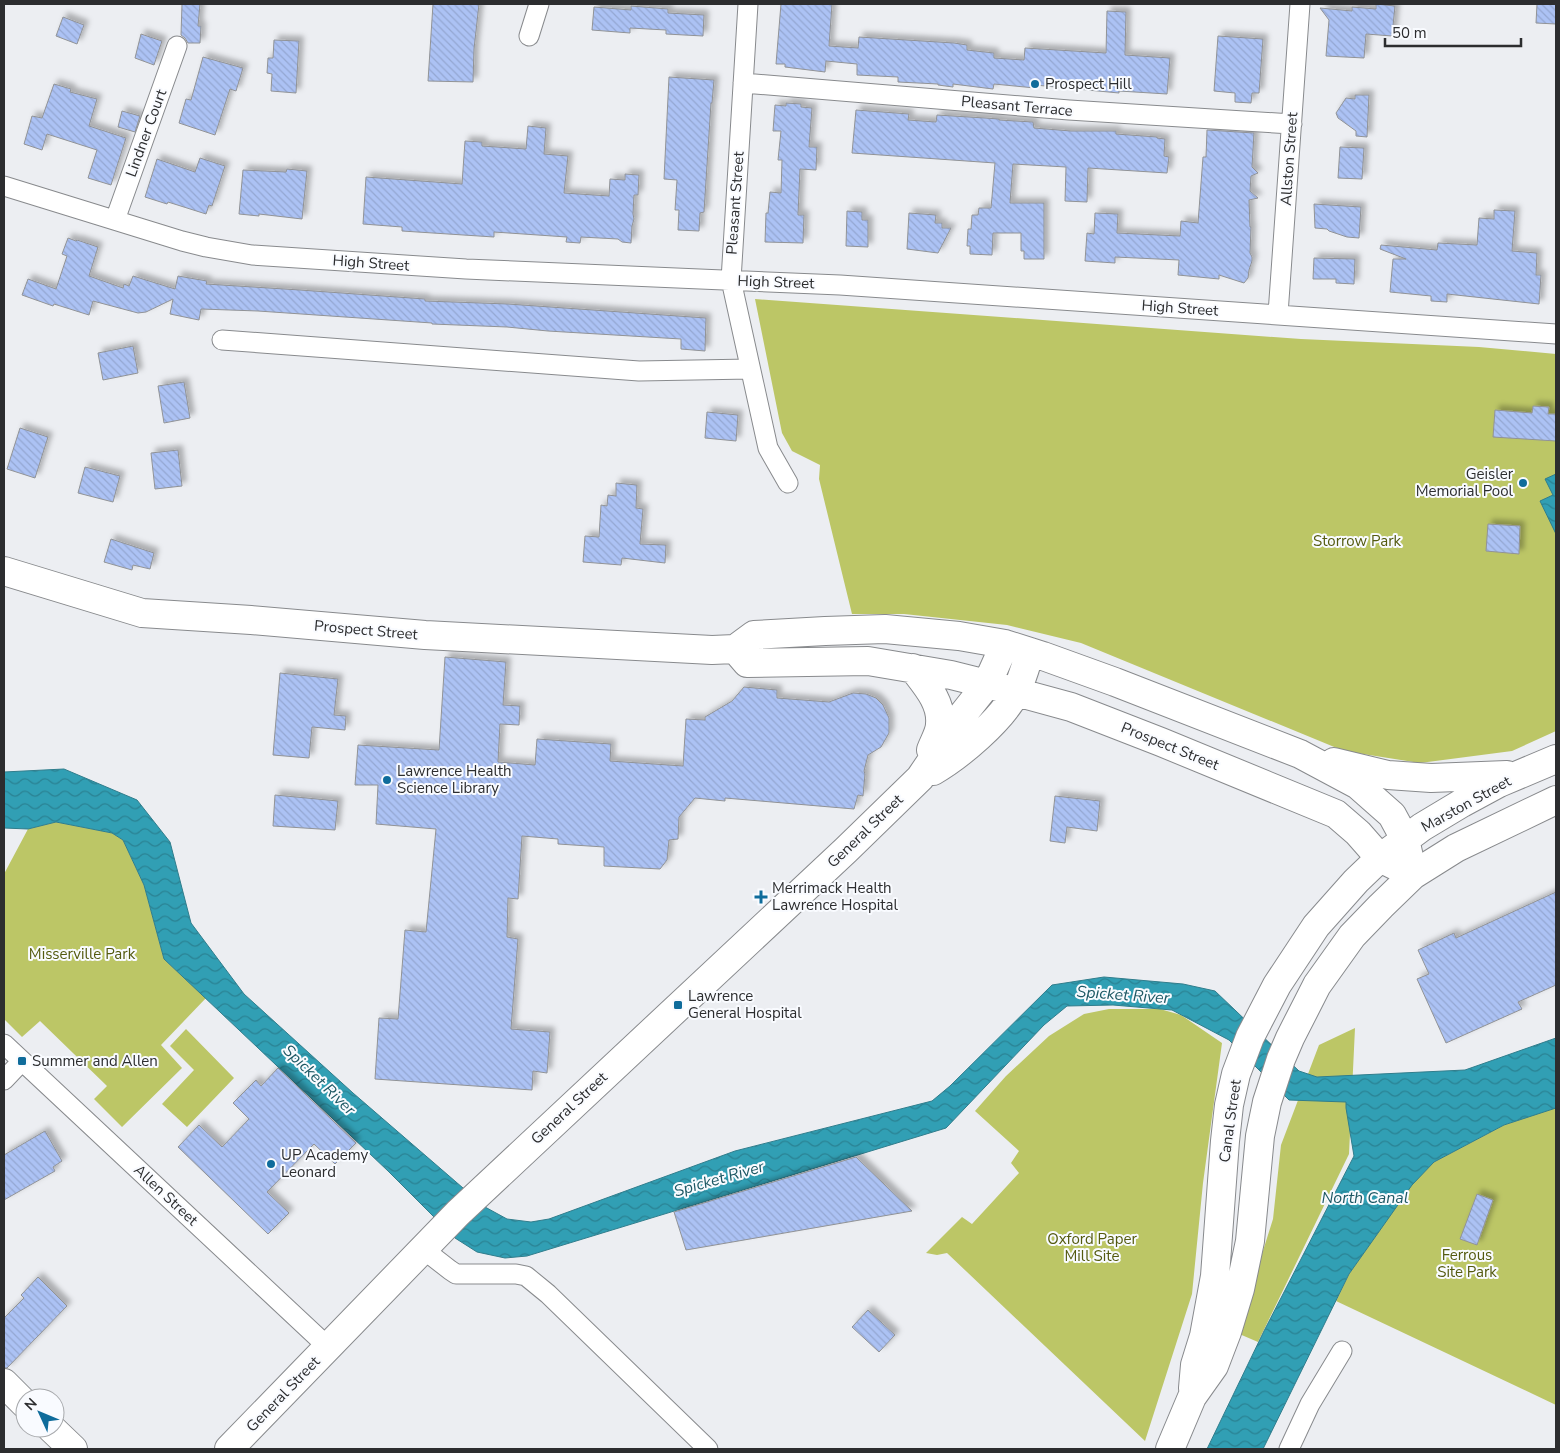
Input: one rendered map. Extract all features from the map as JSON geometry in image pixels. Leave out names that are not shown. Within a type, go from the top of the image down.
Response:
[{"type":"main road","name":"Prospect Street","points":[[4,571],[142,613],[425,635],[712,650],[735,649],[747,663],[868,661],[913,668],[987,684],[1071,707],[1336,814],[1358,832],[1380,858],[1413,875]]},
{"type":"main road","points":[[735,649],[754,635],[885,629],[959,636],[1005,644],[1030,652],[1115,682],[1300,754],[1358,785],[1392,815],[1405,839],[1413,875],[1456,848],[1556,800]]},
{"type":"main road","name":"General Street","points":[[229,1449],[427,1244],[488,1184],[842,854],[920,778],[964,713],[987,684],[1005,644]]},
{"type":"main road","name":"General Street","points":[[920,778],[949,762],[999,717],[1016,692],[1030,652]]},
{"type":"main road","points":[[913,668],[936,700],[940,714],[940,724],[920,778]]},
{"type":"main road","points":[[1300,754],[1388,775],[1431,778],[1519,775]]},
{"type":"main road","name":"Marston Street","points":[[1380,858],[1405,839],[1462,802],[1556,759]]},
{"type":"main road","name":"Canal Street","points":[[1192,1397],[1195,1365],[1204,1336],[1215,1276],[1225,1141],[1236,1074],[1250,1037],[1277,985],[1316,926],[1356,881],[1380,858]]},
{"type":"main road","name":"Canal Street","points":[[1170,1449],[1192,1397],[1214,1366],[1240,1289],[1250,1241],[1260,1136],[1267,1102],[1281,1059],[1306,1003],[1332,962],[1352,936],[1413,875]]},
{"type":"main road","points":[[4,1383],[15,1394]]},
{"type":"main road","points":[[61,1438],[73,1449]]},
{"type":"street","points":[[529,36],[539,4]]},
{"type":"street","name":"Pleasant Street","points":[[748,4],[730,280],[768,448],[788,483]]},
{"type":"street","name":"Allston Street","points":[[1278,314],[1300,4]]},
{"type":"street","name":"Lindner Court","points":[[115,220],[178,46]]},
{"type":"street","name":"Pleasant Terrace","points":[[743,83],[1069,110],[1292,124]]},
{"type":"street","name":"High Street","points":[[4,186],[206,247],[252,255],[466,269],[840,285],[1556,334]]},
{"type":"street","points":[[222,340],[639,371],[750,369]]},
{"type":"street","name":"Allen Street","points":[[4,1044],[328,1347]]},
{"type":"street","points":[[4,1080],[22,1061]]},
{"type":"street","points":[[427,1244],[450,1270],[456,1274],[516,1274],[526,1276],[548,1294],[708,1449]]},
{"type":"street","points":[[1288,1449],[1310,1404],[1342,1351]]},
{"type":"green space","name":"Storrow Park","points":[[755,299],[1301,339],[1479,347],[1556,354],[1556,731],[1512,751],[1420,763],[1344,751],[1081,643],[1007,625],[904,614],[852,614],[819,479],[820,465],[792,451],[782,433]]},
{"type":"green space","name":"Misserville Park","points":[[56,822],[112,833],[123,840],[144,885],[164,959],[206,998],[161,1045],[182,1068],[122,1127],[94,1099],[107,1086],[40,1021],[22,1037],[4,1019],[4,874],[28,829]]},
{"type":"green space","name":"Oxford Paper Mill Site","points":[[1109,1009],[1160,1009],[1181,1015],[1222,1043],[1203,1183],[1192,1294],[1145,1441],[947,1253],[937,1255],[926,1253],[962,1217],[972,1224],[1019,1173],[1011,1163],[1019,1151],[975,1111],[1006,1076],[1049,1036],[1084,1014]]},
{"type":"green space","points":[[1355,1028],[1349,1154],[1258,1342],[1237,1333],[1273,1219],[1281,1145],[1319,1045]]},
{"type":"green space","points":[[186,1029],[234,1078],[187,1127],[162,1104],[194,1070],[170,1046]]},
{"type":"green space","name":"Ferrous Site Park","points":[[1556,1108],[1556,1405],[1336,1301],[1349,1274],[1412,1184],[1434,1162],[1504,1125]]},
{"type":"water","points":[[1556,474],[1556,534],[1540,501],[1553,495],[1545,479]]},
{"type":"water","points":[[64,769],[137,800],[170,842],[191,923],[244,994],[353,1093],[485,1207],[507,1219],[531,1222],[549,1219],[735,1151],[932,1101],[950,1086],[1052,985],[1104,977],[1183,984],[1215,991],[1299,1071],[1317,1077],[1465,1070],[1556,1038],[1556,1108],[1504,1125],[1434,1162],[1412,1185],[1349,1274],[1263,1449],[1207,1449],[1264,1331],[1354,1156],[1346,1102],[1289,1100],[1229,1040],[1172,1010],[1113,1005],[1067,1006],[1044,1025],[946,1128],[527,1256],[505,1258],[477,1252],[455,1238],[388,1171],[164,959],[144,885],[123,840],[112,833],[56,822],[28,829],[4,828],[4,772]]},
{"type":"building","points":[[182,4],[200,4],[198,26],[201,26],[200,43],[188,43],[181,35]]},
{"type":"building","points":[[433,4],[479,4],[474,49],[473,82],[428,81]]},
{"type":"building","points":[[781,4],[832,4],[829,46],[858,48],[859,37],[954,43],[967,45],[967,50],[994,53],[994,58],[1024,60],[1025,48],[1106,53],[1107,11],[1126,12],[1125,55],[1170,58],[1167,94],[1119,91],[1119,93],[1035,85],[1035,88],[994,84],[993,89],[953,84],[953,87],[938,84],[898,82],[898,77],[857,75],[857,64],[826,61],[825,72],[785,67],[785,64],[776,64]]},
{"type":"building","points":[[1376,4],[1395,6],[1392,36],[1366,34],[1364,58],[1326,56],[1329,20],[1320,8],[1352,11],[1352,7],[1376,9]]},
{"type":"building","points":[[1537,4],[1556,4],[1556,24],[1536,23]]},
{"type":"building","points":[[631,6],[668,9],[668,13],[704,15],[703,36],[666,34],[666,30],[630,28],[630,33],[592,30],[594,7],[631,10]]},
{"type":"building","points":[[63,17],[84,25],[77,44],[56,36]]},
{"type":"building","points":[[141,34],[162,41],[154,65],[135,58]]},
{"type":"building","points":[[1218,36],[1263,39],[1259,93],[1252,93],[1251,103],[1235,102],[1235,93],[1214,91]]},
{"type":"building","points":[[274,40],[299,41],[296,93],[271,91],[272,74],[267,73],[268,58],[273,58]]},
{"type":"building","points":[[203,57],[243,68],[236,91],[230,89],[215,135],[179,123],[186,99],[191,100]]},
{"type":"building","points":[[669,77],[714,80],[704,212],[700,213],[699,231],[678,230],[679,210],[675,210],[677,180],[664,179]]},
{"type":"building","points":[[54,84],[71,89],[70,92],[97,99],[89,126],[126,138],[111,185],[88,178],[97,150],[47,134],[42,150],[24,144],[32,116],[42,118]]},
{"type":"building","points":[[1355,95],[1369,95],[1367,137],[1356,136],[1356,131],[1338,118],[1336,113],[1346,98],[1355,99]]},
{"type":"building","points":[[786,103],[801,104],[801,107],[812,108],[809,147],[817,147],[816,170],[800,169],[798,215],[804,215],[803,243],[765,242],[766,213],[768,213],[770,192],[781,193],[782,160],[778,160],[781,131],[773,131],[775,105],[786,106]]},
{"type":"building","points":[[856,110],[909,114],[908,120],[936,122],[937,115],[985,118],[1033,122],[1034,128],[1071,131],[1116,131],[1116,134],[1157,137],[1165,139],[1164,156],[1169,157],[1167,173],[1088,168],[1087,202],[1065,201],[1066,167],[1013,164],[1010,203],[1044,203],[1044,259],[1024,259],[1024,251],[1021,251],[1021,233],[993,233],[992,255],[970,254],[970,246],[967,246],[968,229],[971,229],[972,215],[978,215],[979,208],[991,208],[995,163],[852,153]]},
{"type":"building","points":[[122,111],[140,116],[135,132],[118,127]]},
{"type":"building","points":[[528,126],[546,128],[544,154],[568,156],[564,193],[609,196],[610,179],[625,180],[625,174],[639,175],[638,195],[634,195],[631,243],[622,242],[618,239],[581,237],[580,243],[566,242],[567,237],[494,232],[494,237],[402,231],[402,227],[363,224],[366,177],[462,184],[465,141],[482,142],[482,146],[526,149]]},
{"type":"building","points":[[1207,130],[1254,133],[1252,167],[1258,173],[1251,176],[1250,191],[1258,198],[1249,200],[1250,253],[1252,261],[1248,278],[1244,283],[1219,275],[1219,279],[1178,275],[1179,260],[1115,257],[1115,263],[1085,261],[1087,233],[1094,234],[1095,213],[1118,214],[1117,233],[1180,236],[1181,221],[1198,223],[1203,157],[1206,157]]},
{"type":"building","points":[[1340,147],[1364,148],[1362,179],[1338,178]]},
{"type":"building","points":[[200,158],[225,166],[212,206],[209,205],[206,214],[145,197],[157,159],[195,172]]},
{"type":"building","points":[[287,169],[307,171],[302,219],[259,214],[259,216],[239,214],[243,170],[286,172]]},
{"type":"building","points":[[1314,204],[1361,207],[1359,238],[1347,237],[1327,229],[1315,228]]},
{"type":"building","points":[[1494,210],[1515,211],[1512,251],[1537,253],[1536,275],[1541,275],[1539,304],[1447,294],[1447,302],[1431,301],[1431,296],[1390,292],[1393,259],[1406,259],[1380,249],[1381,245],[1437,250],[1438,243],[1477,245],[1479,218],[1494,219]]},
{"type":"building","points":[[847,211],[862,212],[862,220],[868,220],[868,247],[846,246]]},
{"type":"building","points":[[909,213],[936,215],[935,223],[942,223],[942,228],[951,228],[938,253],[907,249]]},
{"type":"building","points":[[68,238],[98,247],[89,276],[123,288],[124,284],[129,286],[133,276],[175,289],[178,276],[207,281],[206,284],[425,299],[425,301],[508,304],[706,318],[705,351],[681,349],[681,339],[258,311],[201,309],[199,320],[170,314],[173,299],[146,312],[138,313],[93,301],[89,315],[54,304],[53,306],[22,295],[28,279],[56,289],[67,256],[62,254]]},
{"type":"building","points":[[1314,258],[1355,259],[1354,284],[1336,283],[1336,279],[1313,279]]},
{"type":"building","points":[[133,346],[138,373],[103,380],[98,353]]},
{"type":"building","points":[[184,382],[190,418],[164,423],[158,386]]},
{"type":"building","points":[[1533,406],[1549,407],[1548,414],[1556,414],[1556,441],[1493,437],[1495,410],[1532,413]]},
{"type":"building","points":[[707,412],[738,415],[736,441],[705,438]]},
{"type":"building","points":[[20,428],[48,437],[35,478],[7,469]]},
{"type":"building","points":[[178,450],[182,486],[155,489],[151,453]]},
{"type":"building","points":[[85,467],[120,476],[113,502],[78,493]]},
{"type":"building","points":[[616,483],[637,485],[636,508],[643,509],[640,544],[666,545],[665,563],[622,558],[621,565],[583,562],[585,536],[599,537],[601,505],[607,506],[608,495],[616,496]]},
{"type":"building","points":[[1488,524],[1520,526],[1519,554],[1486,551]]},
{"type":"building","points":[[111,539],[154,553],[150,569],[133,565],[132,570],[104,562]]},
{"type":"building","points":[[445,657],[506,662],[503,705],[520,706],[519,725],[500,724],[498,762],[535,765],[537,739],[611,744],[610,761],[683,766],[686,719],[705,720],[705,717],[732,701],[744,687],[777,690],[777,698],[829,702],[853,693],[866,694],[876,698],[883,705],[889,718],[889,733],[881,747],[868,755],[864,771],[863,796],[858,795],[854,809],[725,798],[725,801],[695,798],[679,817],[678,839],[669,840],[667,860],[660,869],[604,866],[604,847],[558,844],[558,839],[522,836],[518,899],[508,898],[507,937],[518,939],[511,1029],[550,1032],[547,1073],[533,1071],[532,1090],[375,1079],[379,1018],[398,1019],[405,930],[426,932],[436,829],[376,824],[378,785],[355,785],[358,745],[439,750]]},
{"type":"building","points":[[280,673],[338,679],[334,715],[346,716],[345,730],[312,727],[309,758],[273,755]]},
{"type":"building","points":[[275,795],[338,801],[335,830],[273,826]]},
{"type":"building","points":[[1055,796],[1100,801],[1097,831],[1067,827],[1065,843],[1050,841]]},
{"type":"building","points":[[1556,892],[1556,985],[1518,1002],[1522,1009],[1446,1043],[1417,979],[1429,974],[1418,950],[1454,933],[1456,938]]},
{"type":"building","points":[[278,1068],[356,1143],[335,1164],[314,1144],[267,1192],[289,1213],[268,1234],[178,1147],[199,1125],[222,1147],[249,1119],[233,1103],[256,1080],[261,1086]]},
{"type":"building","points":[[45,1131],[62,1161],[53,1167],[55,1171],[4,1200],[4,1155]]},
{"type":"building","points":[[856,1157],[912,1211],[686,1250],[674,1212]]},
{"type":"building","points":[[1477,1194],[1493,1200],[1477,1245],[1460,1239]]},
{"type":"building","points":[[38,1277],[67,1306],[7,1368],[4,1368],[4,1318],[24,1298],[21,1295]]},
{"type":"building","points":[[868,1310],[895,1335],[879,1352],[852,1327]]},
{"type":"place","name":"Prospect Hill","points":[[1035,84]]},
{"type":"place","name":"Geisler Memorial Pool","points":[[1523,483]]},
{"type":"place","name":"Lawrence Health Science Library","points":[[387,780]]},
{"type":"place","name":"Merrimack Health Lawrence Hospital","points":[[761,897]]},
{"type":"place","name":"Lawrence General Hospital","points":[[678,1005]]},
{"type":"place","name":"Summer and Allen","points":[[22,1061]]},
{"type":"place","name":"UP Academy Leonard","points":[[271,1164]]},
{"type":"water label","name":"Spicket River","points":[[1123,995]]},
{"type":"water label","name":"Spicket River","points":[[319,1080]]},
{"type":"water label","name":"Spicket River","points":[[719,1179]]},
{"type":"water label","name":"North Canal","points":[[1365,1198]]}]
